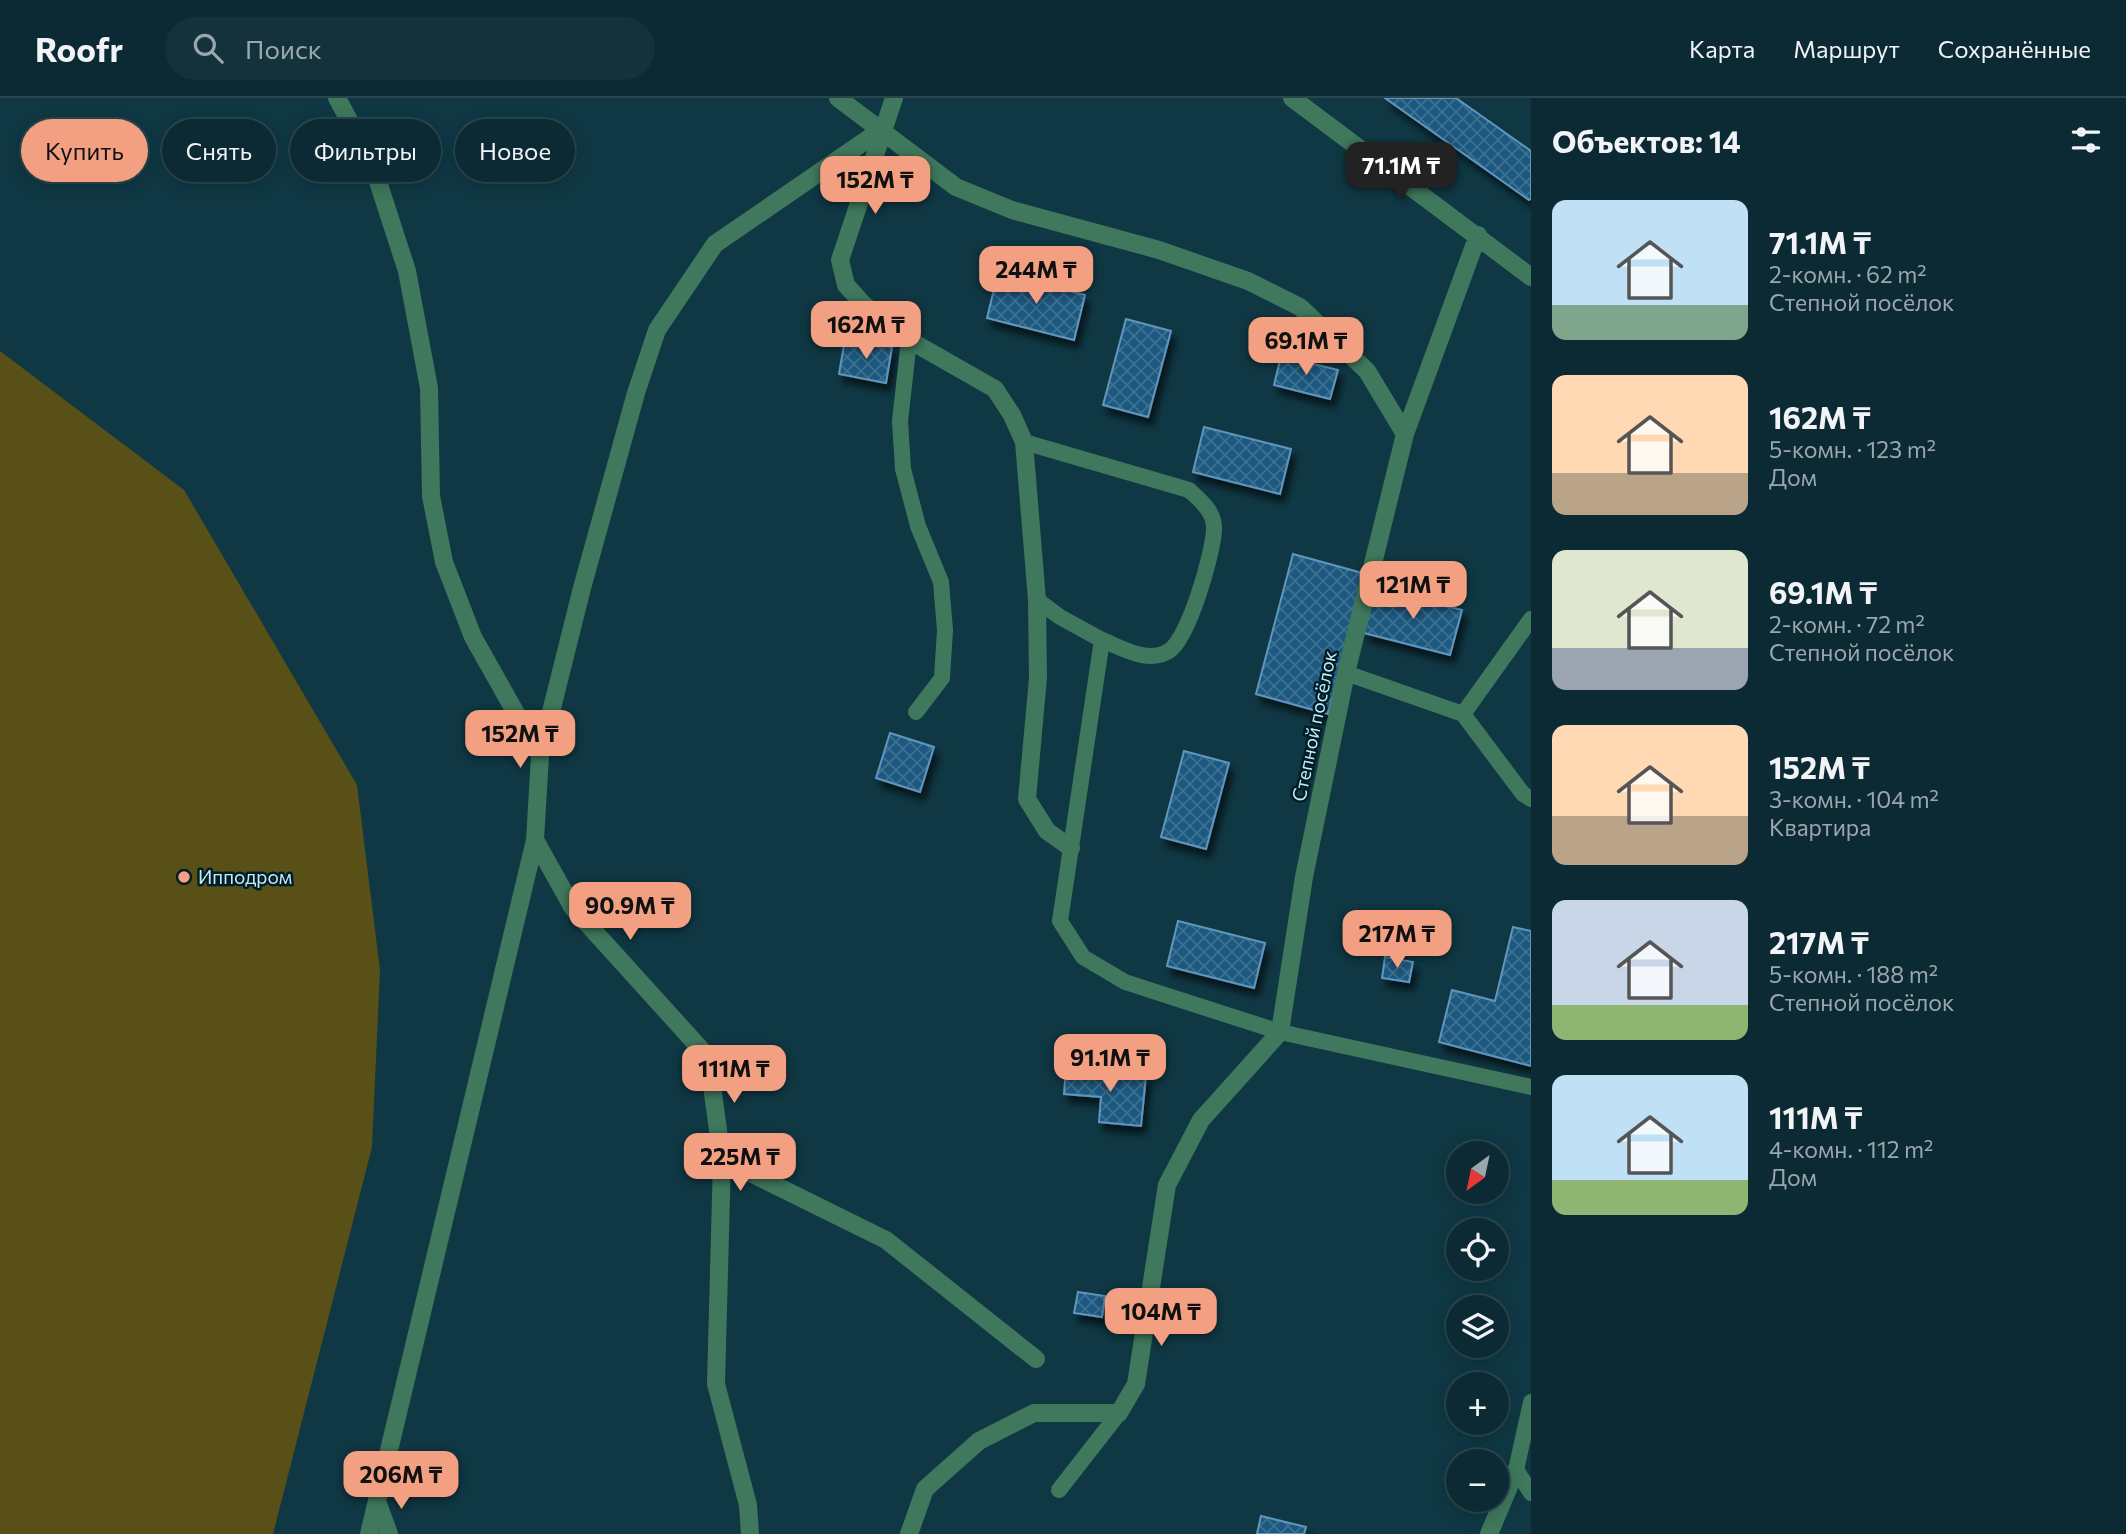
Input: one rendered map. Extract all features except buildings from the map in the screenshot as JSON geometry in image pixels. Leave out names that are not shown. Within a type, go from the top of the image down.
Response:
[{"type":"street","points":[[337,98],[372,163],[407,271],[429,388],[431,496],[444,562],[473,636],[540,756]]},
{"type":"street","points":[[838,98],[956,187],[1012,210],[1159,250],[1248,281],[1300,307],[1367,371],[1405,434]]},
{"type":"street","points":[[894,98],[881,130],[841,260],[846,285],[863,304],[909,340],[995,389],[1012,415],[1024,442],[1037,600],[1038,678],[1027,799],[1047,831],[1071,848]]},
{"type":"street","points":[[1292,98],[1531,277]]},
{"type":"street","points":[[369,1534],[535,840],[540,756],[589,562],[636,393],[657,330],[715,244],[881,130]]},
{"type":"street","name":"Степной посёлок","points":[[1280,1032],[1304,877],[1346,673],[1405,434],[1478,235]]},
{"type":"street","points":[[535,840],[573,908],[708,1057],[722,1159],[716,1384],[748,1505],[750,1534]]},
{"type":"street","points":[[909,1534],[925,1489],[979,1441],[1034,1413],[1119,1413],[1136,1384],[1167,1185],[1201,1119],[1280,1032]]},
{"type":"street","points":[[722,1159],[886,1240],[1036,1359]]},
{"type":"street","points":[[1489,1534],[1516,1470]]},
{"type":"street","points":[[377,1501],[389,1534]]},
{"type":"lane","points":[[909,340],[900,421],[903,469],[918,526],[941,582],[944,630],[942,678],[916,712]]},
{"type":"lane","points":[[1024,442],[1123,468],[1189,491],[1208,506],[1215,528],[1195,608],[1169,651],[1145,657],[1102,640],[1060,617],[1037,600]]},
{"type":"lane","points":[[1462,714],[1531,619]]},
{"type":"lane","points":[[1102,640],[1060,921],[1083,957],[1125,982],[1280,1032],[1531,1087]]},
{"type":"lane","points":[[1346,673],[1462,714],[1522,794],[1531,799]]},
{"type":"lane","points":[[1531,1402],[1516,1470],[1531,1493]]},
{"type":"lane","points":[[1059,1490],[1119,1413]]},
{"type":"shaded area","name":"Ипподром","points":[[0,351],[184,490],[357,785],[380,970],[372,1147],[273,1534],[0,1534]]},
{"type":"place","name":"Ипподром","points":[[184,877]]}]
